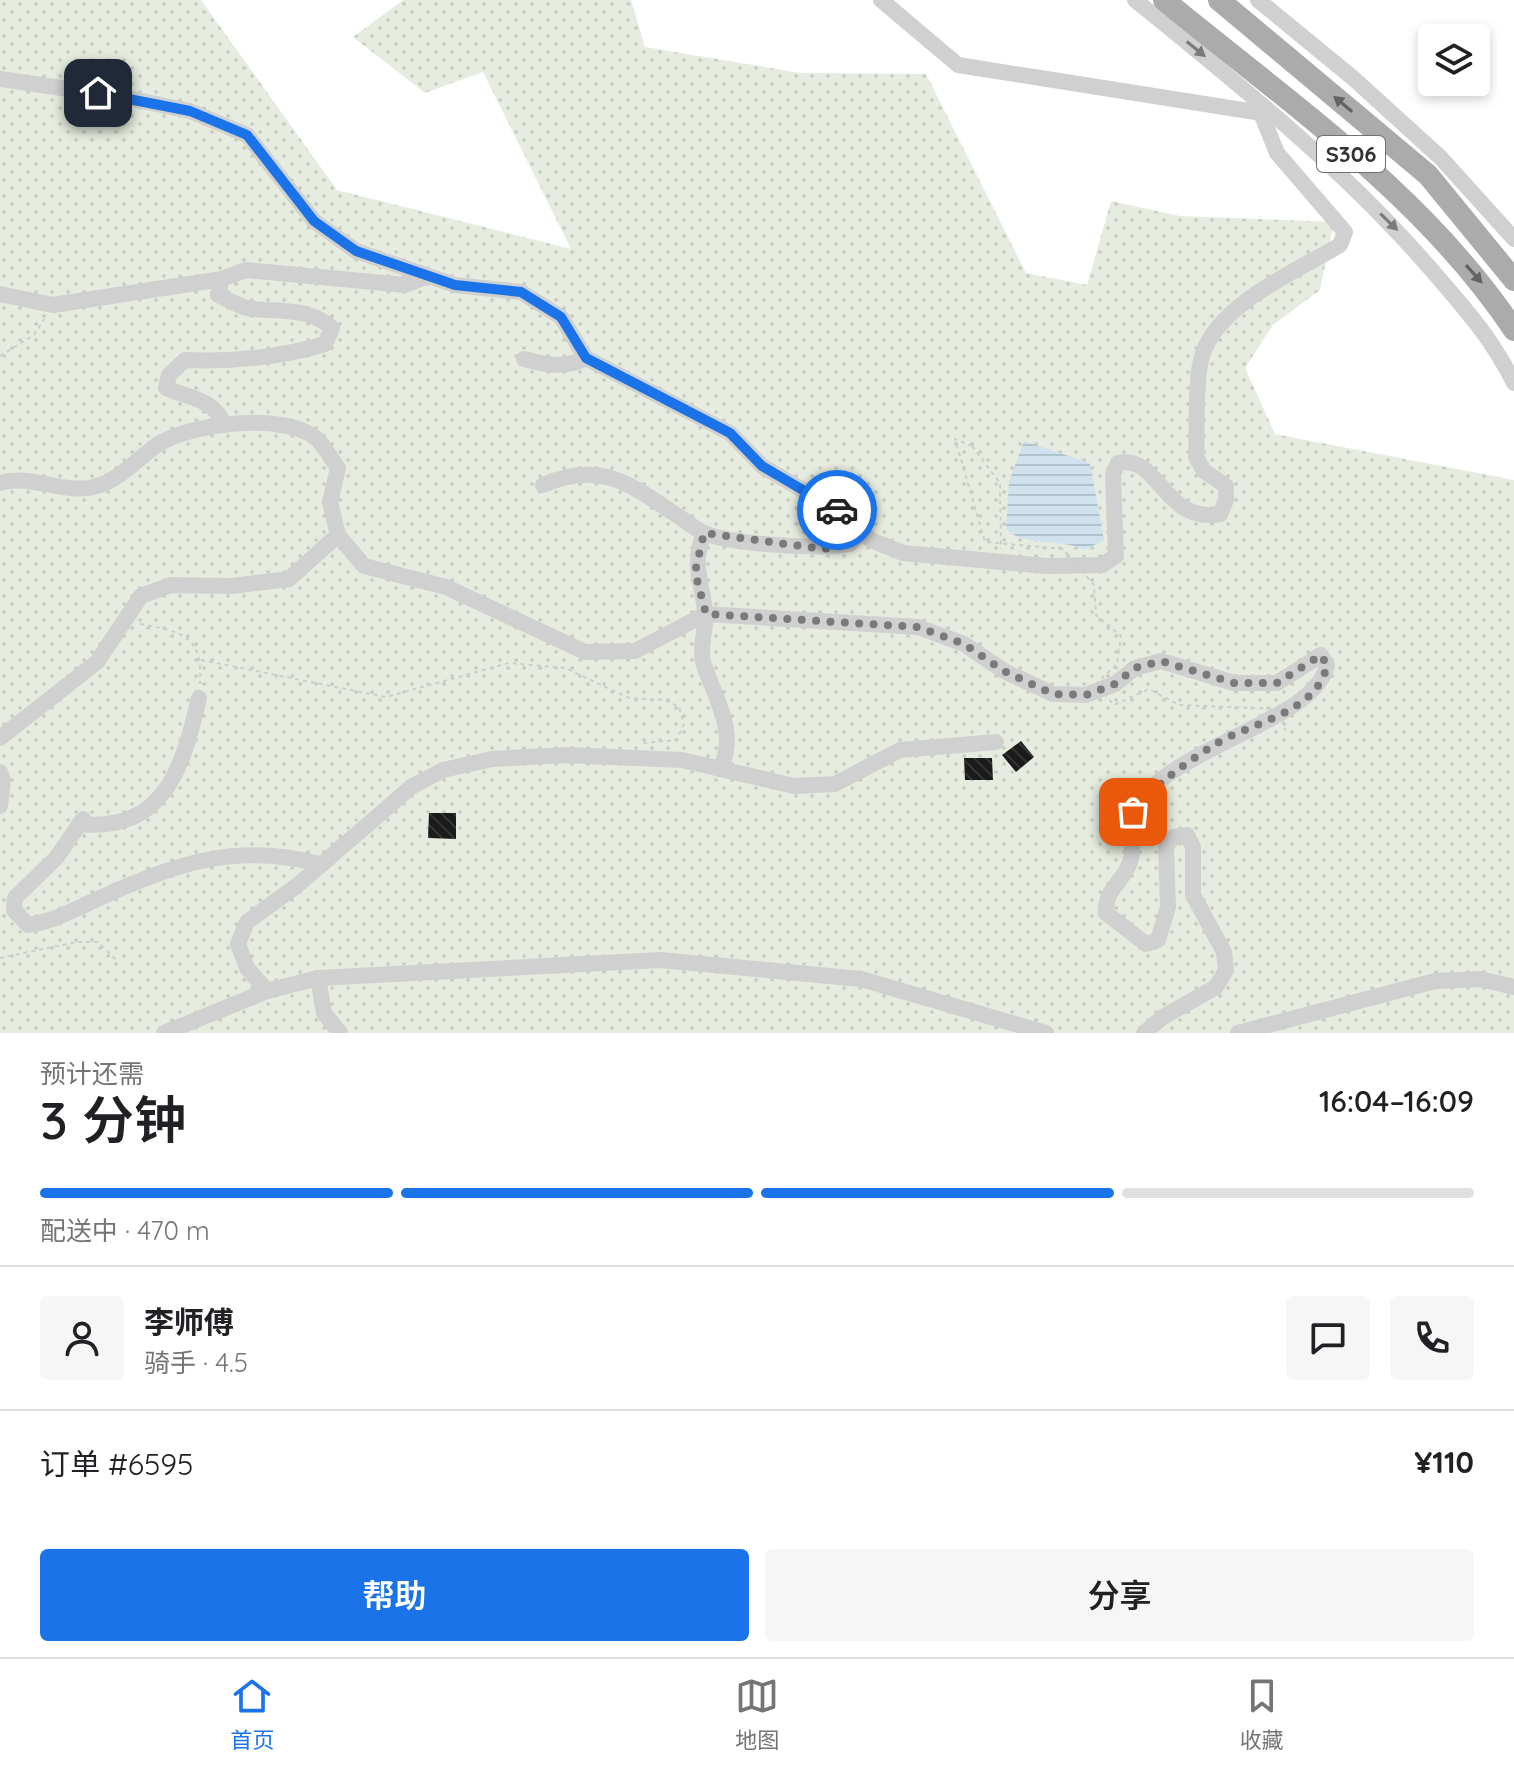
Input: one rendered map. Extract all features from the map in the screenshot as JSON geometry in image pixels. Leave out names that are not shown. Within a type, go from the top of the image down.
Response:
[{"type":"main road","name":"S306","points":[[1164,0],[1412,205],[1484,285],[1514,330]]},
{"type":"main road","name":"S306","points":[[1219,0],[1428,175],[1514,280]]},
{"type":"street","points":[[881,0],[958,65],[1269,114]]},
{"type":"street","points":[[1135,0],[1269,114],[1399,231],[1494,343],[1514,383]]},
{"type":"street","points":[[1258,0],[1353,78],[1441,158],[1514,239]]},
{"type":"street","points":[[0,79],[123,97],[190,111],[247,135],[314,221],[356,251],[455,285],[521,292],[561,317],[586,358],[730,433],[762,466],[838,511],[871,540],[903,553],[1002,562],[1102,565],[1116,556],[1113,474],[1118,463],[1131,460],[1142,466],[1185,511],[1206,516],[1220,514],[1226,500],[1226,486],[1204,471],[1196,457],[1202,356],[1212,331],[1240,305],[1340,245],[1345,232],[1277,153],[1269,114]]},
{"type":"street","points":[[0,294],[53,305],[222,279],[246,270],[405,285],[428,276]]},
{"type":"street","points":[[222,279],[218,295],[246,308],[280,309],[320,317],[332,328],[325,344],[298,352],[244,361],[185,360],[169,375],[166,388],[203,400],[220,413],[224,425]]},
{"type":"street","points":[[524,359],[553,366],[574,364],[586,358]]},
{"type":"street","points":[[0,483],[26,480],[94,487],[119,475],[159,444],[202,426],[271,422],[315,437],[338,468],[330,502],[338,535],[364,566],[446,587],[585,652],[635,651],[706,614],[918,627],[964,644],[1004,671],[1053,694],[1086,695],[1115,684],[1135,668],[1161,661],[1234,683],[1277,683],[1321,655],[1327,665],[1325,677],[1307,698],[1217,743],[1154,787],[1133,812],[1131,862],[1105,900],[1106,913],[1146,944],[1158,940],[1168,907],[1166,846],[1174,837],[1187,835],[1193,847],[1193,895],[1224,952],[1226,970],[1216,987],[1163,1017],[1144,1033]]},
{"type":"street","points":[[543,485],[570,473],[589,473],[630,483],[704,533],[823,549],[850,544],[860,531]]},
{"type":"street","points":[[704,533],[695,572],[706,614],[702,660],[728,731],[726,757],[720,769]]},
{"type":"street","points":[[0,738],[97,662],[141,596],[171,585],[231,586],[289,579],[338,535]]},
{"type":"street","points":[[199,698],[186,756],[162,795],[131,819],[109,827],[81,821],[57,857],[15,898],[14,910],[28,925],[51,922],[173,867],[240,854],[280,854],[320,864]]},
{"type":"street","points":[[267,991],[247,968],[238,944],[247,922],[411,787],[443,770],[492,759],[565,755],[682,760],[794,786],[835,784],[900,750],[996,742]]},
{"type":"street","points":[[0,772],[3,780],[0,806]]},
{"type":"street","points":[[164,1033],[267,991],[318,978],[660,960],[861,979],[1046,1033]]},
{"type":"street","points":[[318,978],[324,1013],[340,1033]]},
{"type":"street","points":[[1238,1033],[1435,981],[1480,979],[1514,987]]},
{"type":"path","points":[[0,356],[34,335],[53,305]]},
{"type":"path","points":[[1002,562],[1000,483],[972,446],[955,439],[985,542],[1063,549],[1094,585],[1096,615],[1121,636],[1117,664],[1096,684],[1114,705],[1149,689],[1179,705],[1280,709],[1285,730]]},
{"type":"path","points":[[123,621],[184,635],[195,644],[201,660],[199,698]]},
{"type":"path","points":[[201,660],[386,697],[509,663],[565,668],[629,698],[665,700],[679,707],[684,724],[677,740],[639,743]]},
{"type":"path","points":[[0,958],[77,942],[98,942],[117,961]]},
{"type":"shaded area","points":[[0,0],[201,0],[337,190],[571,249],[483,72],[425,93],[353,37],[403,0],[631,0],[645,47],[801,73],[926,74],[1026,273],[1087,285],[1111,201],[1180,216],[1334,222],[1320,290],[1273,325],[1245,368],[1275,434],[1514,480],[1514,1033],[0,1033]]},
{"type":"water","points":[[1024,441],[1090,463],[1104,540],[1085,550],[1023,538],[1006,529],[1009,482]]},
{"type":"building","points":[[1021,741],[1034,757],[1016,772],[1002,755]]},
{"type":"building","points":[[964,758],[992,758],[993,780],[965,780]]},
{"type":"building","points":[[429,813],[456,813],[456,839],[428,838]]},
{"type":"way so far","points":[[837,510],[860,531],[850,544],[823,549],[704,533],[695,572],[706,614],[918,627],[964,644],[1004,671],[1053,694],[1086,695],[1115,684],[1135,668],[1161,661],[1234,683],[1277,683],[1321,655],[1327,665],[1325,677],[1307,698],[1265,722],[1217,743],[1154,787],[1133,812]]},
{"type":"route","points":[[98,93],[190,111],[247,135],[314,221],[356,251],[455,285],[521,292],[561,317],[586,358],[666,403],[730,433],[762,466],[837,510]]}]
